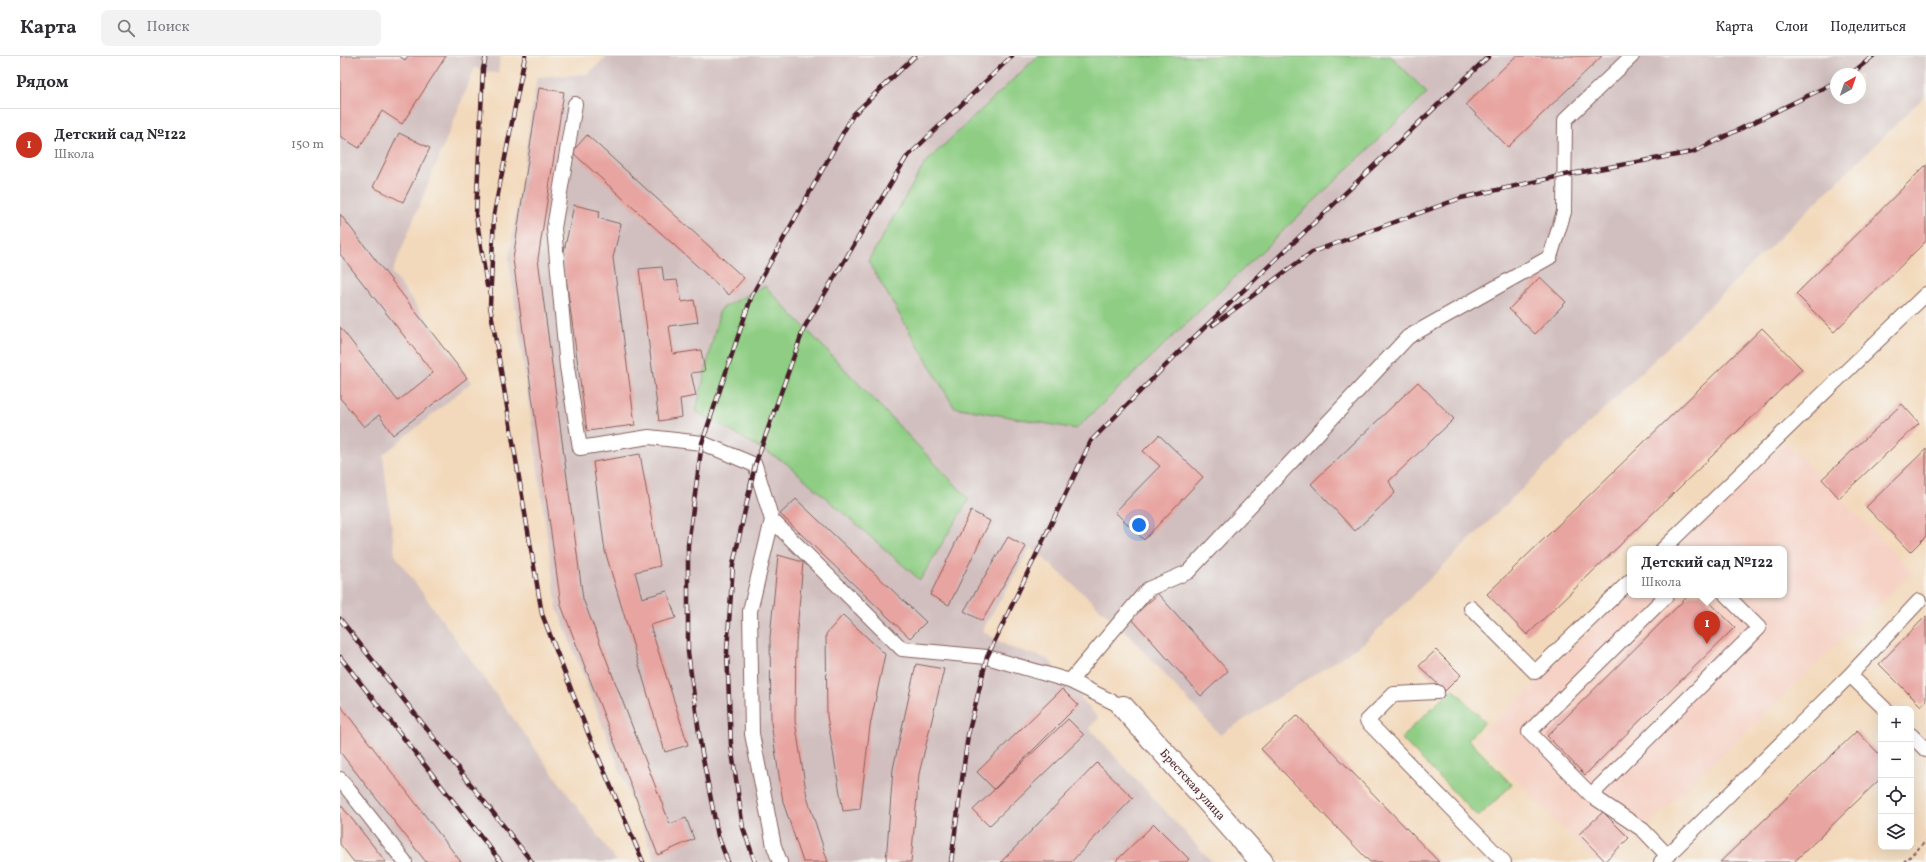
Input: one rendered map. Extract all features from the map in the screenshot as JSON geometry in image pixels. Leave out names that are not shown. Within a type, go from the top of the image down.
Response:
[{"type":"street","name":"Брестская улица","points":[[1123,707],[1262,862]]},
{"type":"lane","points":[[1070,681],[1148,588],[1188,572],[1408,337],[1550,257],[1564,212],[1566,120],[1632,56]]},
{"type":"lane","points":[[575,104],[554,228],[567,367],[580,448],[649,437],[702,443],[755,465],[772,520],[902,649],[987,657],[1070,681],[1123,707]]},
{"type":"lane","points":[[1666,546],[1926,294]]},
{"type":"lane","points":[[772,520],[750,611],[752,734],[774,846],[780,862]]},
{"type":"lane","points":[[1471,608],[1535,672],[1627,584]]},
{"type":"lane","points":[[1664,598],[1528,732],[1591,794],[1643,830],[1664,859],[1850,674],[1920,601]]},
{"type":"lane","points":[[1591,794],[1759,628],[1729,598]]},
{"type":"lane","points":[[1850,674],[1882,706]]},
{"type":"lane","points":[[1437,692],[1394,694],[1367,721],[1504,862]]},
{"type":"lane","points":[[1914,738],[1926,750]]},
{"type":"lane","points":[[340,778],[405,862]]},
{"type":"path","points":[[1904,862],[1926,841]]},
{"type":"shaded area","points":[[340,56],[500,56],[498,74],[475,68],[392,273],[472,382],[383,455],[395,555],[617,862],[354,862],[340,844]]},
{"type":"shaded area","points":[[607,56],[1926,56],[1926,95],[1364,643],[1220,735],[1126,632],[1031,547],[982,631],[1009,647],[1048,659],[1098,718],[1089,728],[1212,862],[652,862],[655,860],[557,608],[509,259],[537,77],[588,74]]},
{"type":"shaded area","points":[[1786,442],[1912,572],[1610,862],[1595,862],[1477,739],[1627,595],[1627,598],[1787,598],[1787,546],[1678,546]]},
{"type":"green space","points":[[1038,56],[1391,56],[1427,93],[1076,429],[954,407],[868,261],[925,163]]},
{"type":"green space","points":[[765,286],[969,499],[920,580],[786,463],[696,411],[720,309]]},
{"type":"green space","points":[[1453,688],[1485,722],[1468,739],[1512,785],[1478,817],[1401,738]]},
{"type":"building","points":[[340,56],[399,56],[405,60],[408,56],[446,56],[402,124],[382,111],[359,148],[340,136]]},
{"type":"building","points":[[1516,56],[1602,56],[1508,147],[1466,104]]},
{"type":"building","points":[[539,88],[564,92],[538,259],[583,599],[670,824],[686,818],[694,839],[658,855],[561,605],[513,259]]},
{"type":"building","points":[[399,133],[430,148],[403,202],[373,187]]},
{"type":"building","points":[[587,135],[744,278],[729,295],[572,152]]},
{"type":"building","points":[[1926,165],[1926,241],[1834,332],[1796,294]]},
{"type":"building","points":[[574,205],[600,211],[598,218],[621,224],[613,258],[635,425],[587,431],[563,256]]},
{"type":"building","points":[[340,214],[467,378],[393,435],[379,415],[364,427],[340,398],[340,327],[398,401],[433,373],[340,254]]},
{"type":"building","points":[[662,267],[664,281],[677,280],[682,302],[694,300],[698,322],[669,326],[673,354],[701,350],[705,371],[691,373],[696,396],[680,399],[682,417],[659,421],[639,269]]},
{"type":"building","points":[[1540,277],[1566,302],[1535,334],[1509,309]]},
{"type":"building","points":[[1762,328],[1802,369],[1527,635],[1487,594]]},
{"type":"building","points":[[1418,382],[1454,419],[1389,481],[1395,493],[1355,531],[1311,484]]},
{"type":"building","points":[[1902,404],[1919,423],[1839,498],[1822,479]]},
{"type":"building","points":[[1159,435],[1203,477],[1144,540],[1115,512],[1160,466],[1143,451]]},
{"type":"building","points":[[1926,449],[1926,536],[1910,552],[1866,507]]},
{"type":"building","points":[[640,454],[660,566],[635,572],[642,598],[667,591],[676,618],[650,625],[688,745],[665,752],[605,551],[593,462]]},
{"type":"building","points":[[796,499],[926,622],[910,638],[780,514]]},
{"type":"building","points":[[971,511],[990,521],[949,605],[930,595]]},
{"type":"building","points":[[1008,537],[1026,547],[982,621],[964,611]]},
{"type":"building","points":[[778,555],[803,562],[796,642],[795,721],[807,797],[828,862],[803,862],[783,802],[771,723],[770,637]]},
{"type":"building","points":[[1158,594],[1228,671],[1201,696],[1131,618]]},
{"type":"building","points":[[1686,598],[1705,598],[1735,627],[1585,775],[1547,736]]},
{"type":"building","points":[[843,615],[885,654],[870,726],[860,809],[843,811],[827,716],[826,634]]},
{"type":"building","points":[[1926,616],[1926,700],[1921,706],[1879,664]]},
{"type":"building","points":[[1436,650],[1461,675],[1445,691],[1419,666]]},
{"type":"building","points":[[916,664],[944,669],[919,774],[911,862],[886,862],[893,769]]},
{"type":"building","points":[[1062,689],[1078,705],[994,789],[977,772]]},
{"type":"building","points":[[340,705],[461,862],[426,862],[340,752]]},
{"type":"building","points":[[1297,715],[1439,862],[1370,862],[1261,749]]},
{"type":"building","points":[[1068,719],[1084,735],[989,826],[973,810]]},
{"type":"building","points":[[1857,731],[1878,753],[1878,781],[1794,862],[1720,862]]},
{"type":"building","points":[[1097,763],[1133,798],[1071,862],[1001,862]]},
{"type":"building","points":[[340,804],[386,862],[354,862],[340,844]]},
{"type":"building","points":[[1603,812],[1629,838],[1605,861],[1579,834]]},
{"type":"building","points":[[1154,824],[1189,859],[1186,862],[1115,862]]},
{"type":"railway","points":[[486,56],[483,69],[476,215],[487,286]]},
{"type":"railway","points":[[525,56],[494,214],[490,306],[542,614],[588,733],[643,862]]},
{"type":"railway","points":[[728,862],[718,836],[701,748],[688,652],[688,545],[702,443],[752,295],[853,115],[915,56]]},
{"type":"railway","points":[[755,862],[743,828],[731,745],[727,651],[733,565],[755,465],[804,328],[906,158],[1012,56]]},
{"type":"railway","points":[[951,862],[968,735],[987,657],[1091,441],[1183,348],[1489,56]]},
{"type":"railway","points":[[1858,68],[1873,56]]},
{"type":"railway","points":[[1213,325],[1312,252],[1461,198],[1565,175],[1693,152],[1830,85]]},
{"type":"railway","points":[[340,619],[532,862]]},
{"type":"railway","points":[[340,657],[501,862]]},
{"type":"place","name":"Детский сад №122","points":[[1707,644]]}]
